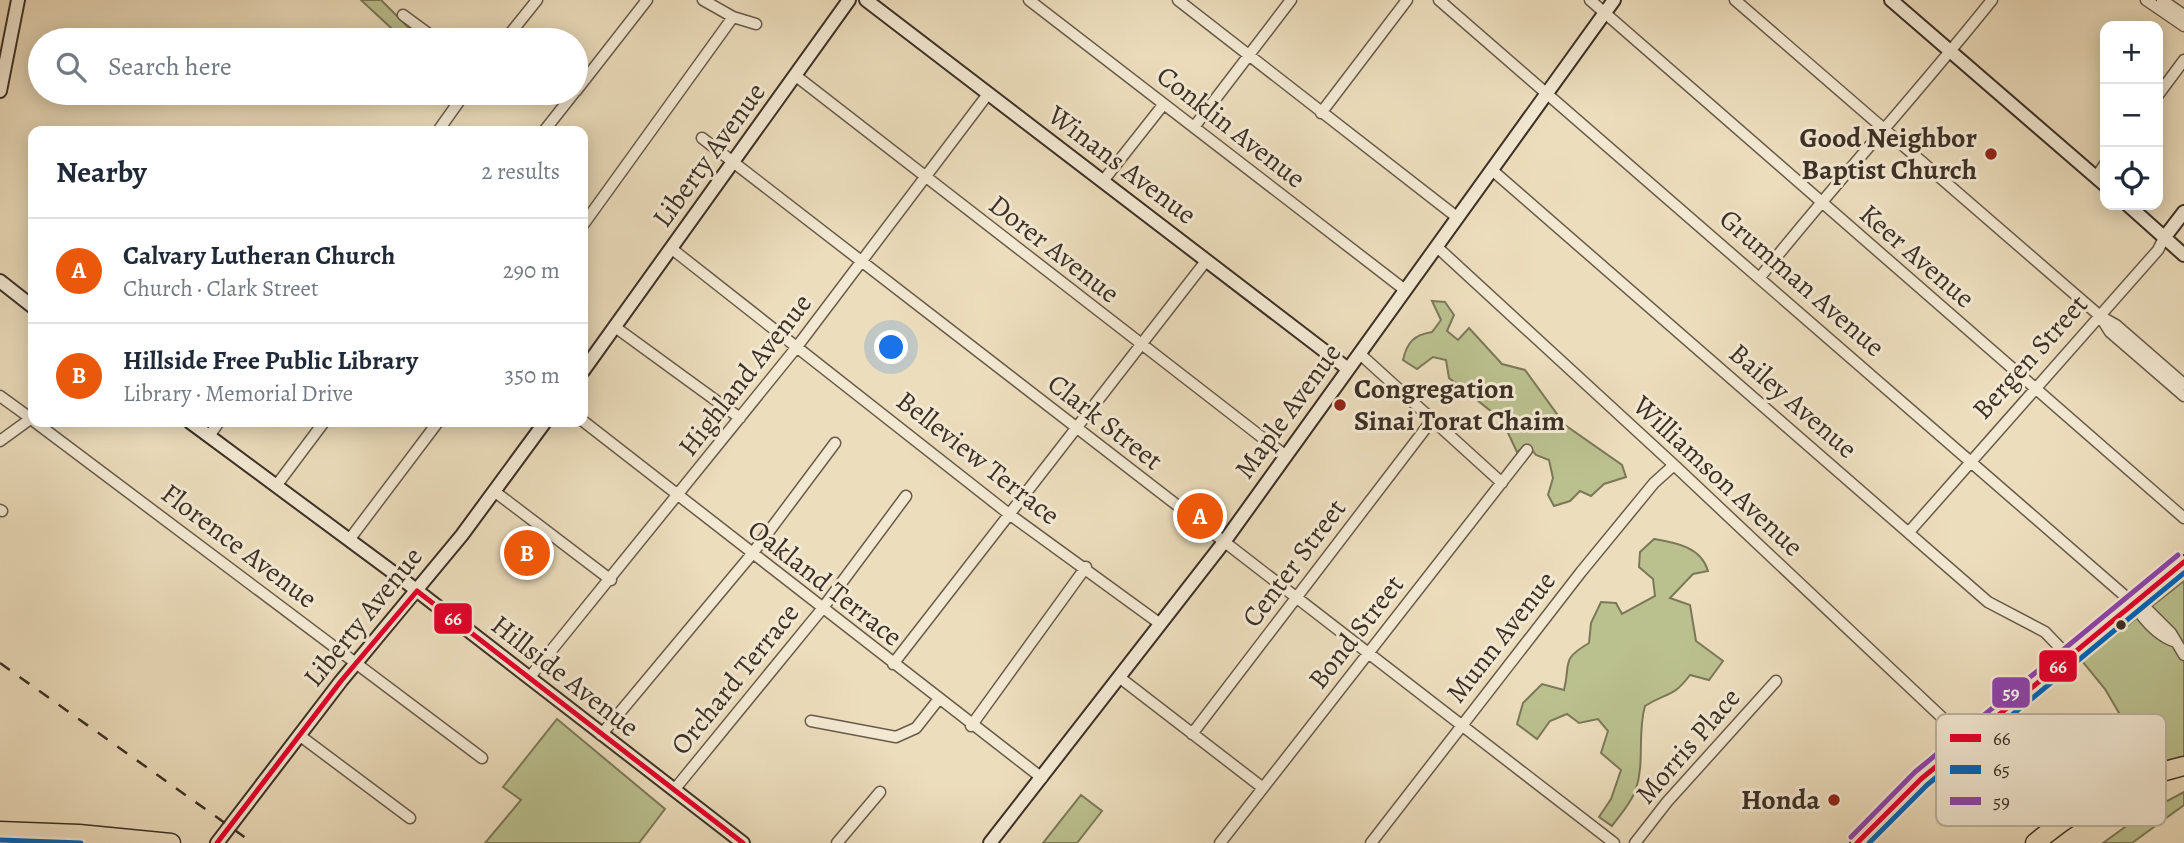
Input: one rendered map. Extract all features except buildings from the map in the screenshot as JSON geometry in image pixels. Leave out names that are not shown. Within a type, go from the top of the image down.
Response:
[{"type":"highway","points":[[2166,773],[2184,766]]},
{"type":"highway","points":[[2166,785],[2184,778]]},
{"type":"highway","points":[[2035,843],[2057,826]]},
{"type":"highway","points":[[2053,843],[2080,826]]},
{"type":"highway","points":[[0,831],[79,834],[170,843]]},
{"type":"street","points":[[0,91],[18,0]]},
{"type":"street","points":[[515,28],[537,0]]},
{"type":"street","points":[[588,73],[648,0]]},
{"type":"street","points":[[706,0],[733,17],[756,24]]},
{"type":"street","name":"Liberty Avenue","points":[[588,364],[849,0]]},
{"type":"street","name":"Winans Avenue","points":[[866,0],[1348,369]]},
{"type":"street","name":"Conklin Avenue","points":[[1030,0],[1405,290]]},
{"type":"street","points":[[1194,127],[1291,0]]},
{"type":"street","points":[[1321,113],[1407,0]]},
{"type":"street","name":"Grumman Avenue","points":[[1439,0],[1549,92],[2133,603],[2140,615],[2165,638],[2173,641],[2184,655]]},
{"type":"street","name":"Keer Avenue","points":[[1590,0],[2184,518]]},
{"type":"street","name":"Maple Avenue","points":[[990,843],[1224,542],[1614,0]]},
{"type":"street","points":[[1735,0],[2100,317],[2116,325],[2184,396]]},
{"type":"street","points":[[1891,0],[2100,180]]},
{"type":"street","points":[[1760,276],[1992,0]]},
{"type":"street","points":[[2146,0],[2184,26]]},
{"type":"street","points":[[2162,0],[2184,15]]},
{"type":"street","points":[[1184,2],[1321,113],[1458,218]]},
{"type":"street","points":[[403,15],[421,28]]},
{"type":"street","points":[[588,218],[733,17]]},
{"type":"street","points":[[2163,88],[2184,60]]},
{"type":"street","name":"Dorer Avenue","points":[[796,76],[1286,456]]},
{"type":"street","name":"Highland Avenue","points":[[529,678],[611,580],[796,348],[988,94]]},
{"type":"street","points":[[1103,181],[1163,104]]},
{"type":"street","points":[[442,126],[457,105]]},
{"type":"street","points":[[548,126],[563,105]]},
{"type":"street","name":"Clark Street","points":[[702,138],[1614,843]]},
{"type":"street","name":"Bailey Avenue","points":[[1492,170],[1988,603],[2045,632],[2069,657]]},
{"type":"street","points":[[2133,210],[2184,255]]},
{"type":"street","name":"Bergen Street","points":[[1909,532],[2158,250],[2184,212]]},
{"type":"street","name":"Williamson Avenue","points":[[1437,247],[1938,714]]},
{"type":"street","name":"Belleview Terrace","points":[[672,249],[1009,514],[1159,623]]},
{"type":"street","points":[[892,664],[1206,261]]},
{"type":"street","points":[[0,281],[28,303]]},
{"type":"street","points":[[615,327],[740,418]]},
{"type":"street","points":[[1360,354],[1502,483]]},
{"type":"street","points":[[2155,365],[2184,384]]},
{"type":"street","name":"Florence Avenue","points":[[0,396],[28,416]]},
{"type":"street","name":"Center Street","points":[[1192,734],[1432,420]]},
{"type":"street","points":[[0,441],[28,423]]},
{"type":"street","name":"Oakland Terrace","points":[[588,425],[1041,778]]},
{"type":"street","name":"Florence Avenue","points":[[42,427],[482,758]]},
{"type":"street","name":"Hillside Avenue","points":[[197,427],[417,591],[743,843]]},
{"type":"street","points":[[209,436],[215,427]]},
{"type":"street","points":[[276,486],[320,427]]},
{"type":"street","points":[[349,540],[434,427]]},
{"type":"street","name":"Liberty Avenue","points":[[217,843],[299,735],[495,491],[541,427]]},
{"type":"street","points":[[601,735],[752,554],[835,443]]},
{"type":"street","name":"Bond Street","points":[[1220,843],[1527,450]]},
{"type":"street","name":"Munn Avenue","points":[[1371,843],[1613,532],[1654,483],[1674,465]]},
{"type":"street","points":[[495,491],[611,580]]},
{"type":"street","name":"Orchard Terrace","points":[[674,790],[822,609],[906,496]]},
{"type":"street","points":[[2000,714],[2184,562]]},
{"type":"street","points":[[971,726],[1086,568]]},
{"type":"street","points":[[1119,677],[1263,788]]},
{"type":"street","name":"Morris Place","points":[[1636,843],[1667,802],[1776,681]]},
{"type":"street","points":[[811,721],[896,737],[906,735],[916,727],[937,699]]},
{"type":"street","points":[[299,735],[410,818]]},
{"type":"street","points":[[1857,843],[1894,804],[1936,768]]},
{"type":"street","points":[[837,843],[880,792]]},
{"type":"green space","points":[[361,0],[381,0],[409,28],[391,28]]},
{"type":"green space","points":[[1432,301],[1445,302],[1454,315],[1447,331],[1458,340],[1469,328],[1502,364],[1525,370],[1565,425],[1622,465],[1626,477],[1604,484],[1591,496],[1580,491],[1570,501],[1554,506],[1548,495],[1553,478],[1549,460],[1536,455],[1528,445],[1517,452],[1502,420],[1449,378],[1446,360],[1433,357],[1417,369],[1403,360],[1412,340],[1432,332],[1441,320]]},
{"type":"green space","points":[[1654,539],[1694,551],[1705,563],[1708,571],[1693,574],[1670,598],[1690,605],[1696,641],[1723,661],[1709,680],[1690,675],[1674,691],[1645,706],[1641,727],[1639,779],[1629,804],[1612,826],[1599,817],[1611,799],[1621,770],[1601,753],[1608,731],[1598,719],[1579,723],[1567,714],[1550,721],[1537,739],[1517,724],[1523,703],[1542,684],[1564,690],[1570,658],[1589,643],[1591,623],[1601,602],[1616,603],[1622,614],[1655,596],[1653,579],[1639,567],[1640,552]]},
{"type":"green space","points":[[2184,581],[2184,758],[2166,762],[2166,714],[2120,714],[2105,689],[2082,661]]},
{"type":"green space","points":[[557,719],[665,809],[639,843],[485,843],[521,800],[503,787]]},
{"type":"green space","points":[[2184,792],[2184,805],[2166,818],[2166,802]]},
{"type":"green space","points":[[1081,795],[1102,811],[1077,843],[1043,843]]},
{"type":"green space","points":[[2126,826],[2155,826],[2132,843],[2103,843]]},
{"type":"railway","points":[[0,663],[253,843]]},
{"type":"transit line","name":"59","points":[[1985,714],[2178,555]]},
{"type":"transit line","name":"66","points":[[2000,714],[2184,562]]},
{"type":"transit line","name":"65","points":[[2013,714],[2184,573]]},
{"type":"transit line","name":"66","points":[[217,843],[341,681],[417,591],[743,843]]},
{"type":"transit line","name":"59","points":[[1851,837],[1915,772],[1936,755]]},
{"type":"transit line","name":"66","points":[[1857,843],[1936,767]]},
{"type":"transit line","name":"65","points":[[1869,843],[1936,778]]},
{"type":"transit line","name":"65","points":[[0,840],[81,843]]},
{"type":"place","name":"Good Neighbor Baptist Church","points":[[1991,154]]},
{"type":"place","name":"Congregation Sinai Torat Chaim","points":[[1340,405]]},
{"type":"place","name":"Calvary Lutheran Church","points":[[1200,516]]},
{"type":"place","name":"Hillside Free Public Library","points":[[527,553]]},
{"type":"place","name":"Honda","points":[[1834,800]]}]
